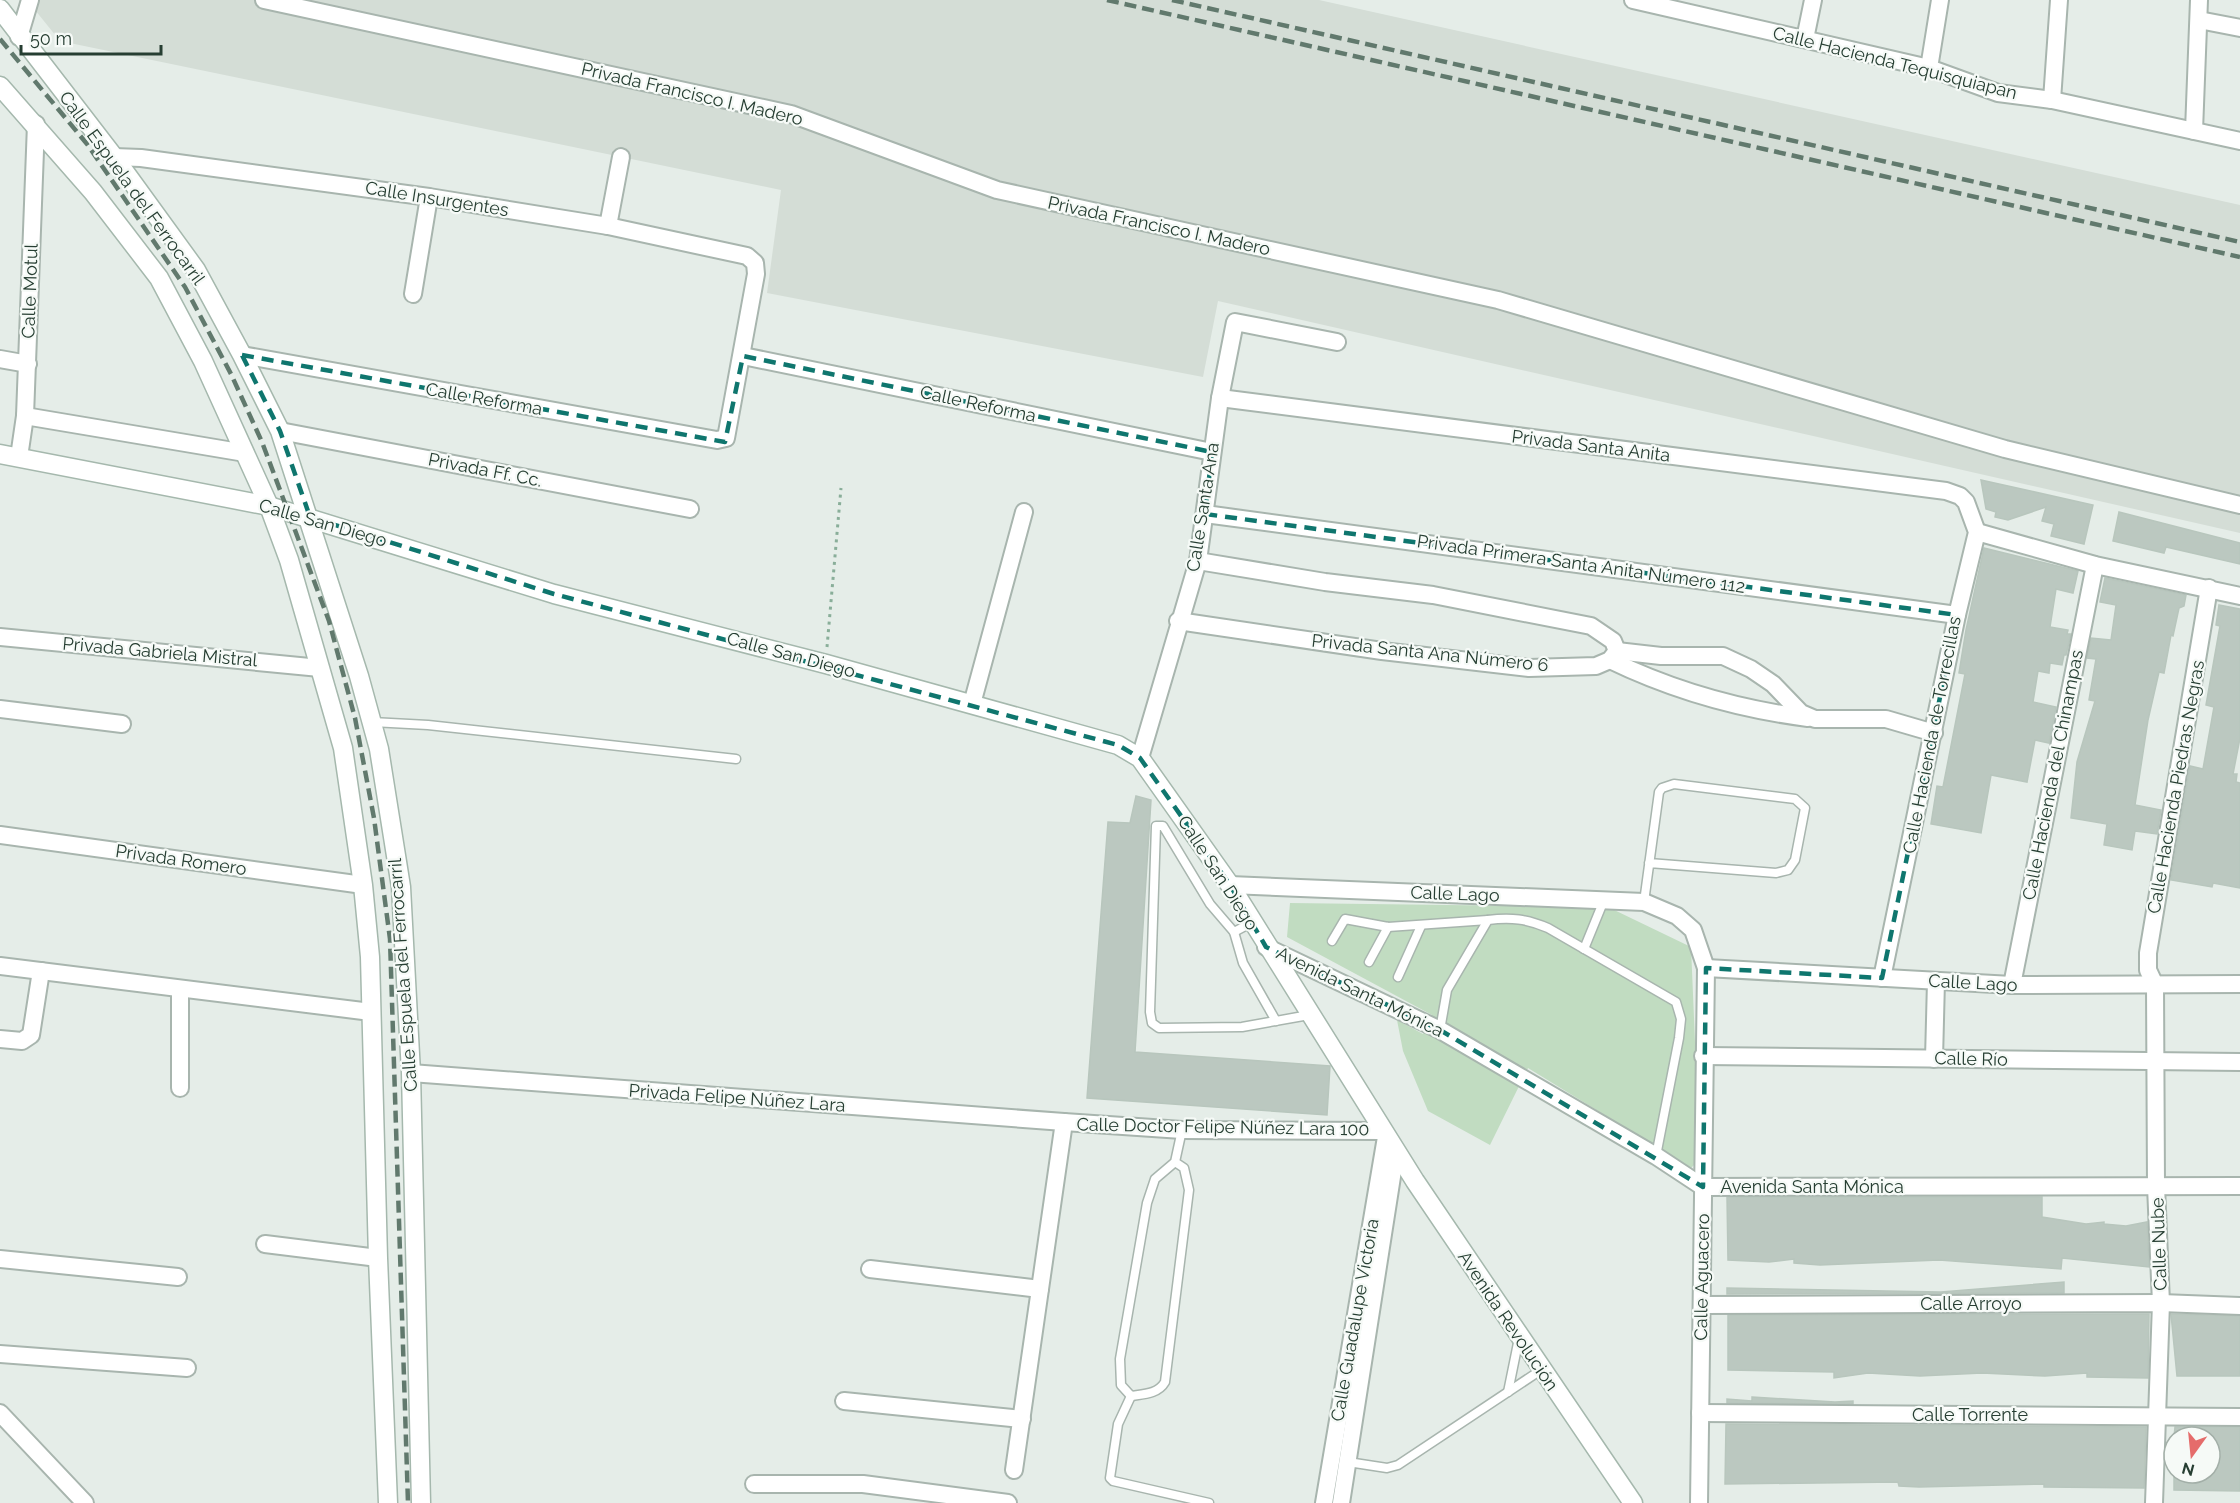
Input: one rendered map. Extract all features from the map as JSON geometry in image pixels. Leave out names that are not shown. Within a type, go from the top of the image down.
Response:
[{"type":"street","points":[[19,37],[30,0]]},
{"type":"street","name":"Privada Francisco I. Madero","points":[[264,0],[791,114],[997,190],[1498,300],[2005,449],[2240,505]]},
{"type":"street","name":"Calle Hacienda Tequisquiapan","points":[[1633,0],[1678,5],[1804,39],[1929,68],[1988,90],[2052,100],[2240,141]]},
{"type":"street","points":[[1804,39],[1813,0]]},
{"type":"street","points":[[1929,68],[1940,0]]},
{"type":"street","points":[[2052,100],[2059,0]]},
{"type":"street","points":[[2194,131],[2199,0]]},
{"type":"street","name":"Calle Espuela del Ferrocarril","points":[[0,9],[19,37],[114,157],[196,270],[242,355],[280,431],[310,517],[372,722],[379,749],[401,887],[411,1073],[422,1503]]},
{"type":"street","points":[[2199,20],[2240,28]]},
{"type":"street","name":"Calle Espuela del Ferrocarril","points":[[0,86],[36,124],[93,192],[159,278],[203,361],[269,506],[289,560],[343,748],[363,885],[370,957],[378,1258],[388,1503]]},
{"type":"street","name":"Calle Motul","points":[[19,457],[25,416],[28,364],[36,124]]},
{"type":"street","name":"Calle Insurgentes","points":[[114,157],[141,158],[429,197],[608,226],[747,256],[755,262],[756,274],[743,356]]},
{"type":"street","points":[[608,226],[621,157]]},
{"type":"street","points":[[413,294],[429,197]]},
{"type":"street","name":"Calle Santa Ana","points":[[1140,758],[1178,621],[1198,561],[1220,398],[1235,322],[1337,342]]},
{"type":"street","name":"Calle Reforma","points":[[242,355],[717,440],[726,438],[743,356],[1212,452]]},
{"type":"street","points":[[0,359],[28,364]]},
{"type":"street","name":"Privada Santa Anita","points":[[1220,398],[1934,490],[1960,496],[1966,502],[1977,532]]},
{"type":"street","points":[[25,416],[246,453]]},
{"type":"street","name":"Privada Ff. Cc.","points":[[280,431],[690,509]]},
{"type":"street","name":"Calle San Diego","points":[[0,454],[269,506],[554,594],[826,664],[1118,745],[1140,758],[1230,885],[1251,923],[1388,1140]]},
{"type":"street","points":[[972,704],[1024,512]]},
{"type":"street","name":"Privada Primera Santa Anita Número 112","points":[[1205,514],[1956,615]]},
{"type":"street","points":[[1977,532],[2095,565],[2240,596]]},
{"type":"street","name":"Calle Hacienda de Torrecillas","points":[[1882,978],[1934,734],[1956,615],[1977,532]]},
{"type":"street","points":[[1198,561],[1325,582],[1433,595],[1591,626],[1613,640],[1613,656],[1655,682],[1716,701],[1762,712],[1886,719],[1934,734]]},
{"type":"street","name":"Calle Hacienda del Chinampas","points":[[2012,985],[2095,565]]},
{"type":"street","name":"Calle Hacienda Piedras Negras","points":[[2155,985],[2148,970],[2148,953],[2209,588]]},
{"type":"street","name":"Privada Santa Ana Número 6","points":[[1178,621],[1382,651],[1529,668],[1596,666],[1613,656],[1723,656],[1766,679],[1808,716]]},
{"type":"street","name":"Privada Gabriela Mistral","points":[[0,637],[320,668]]},
{"type":"street","points":[[0,710],[122,724]]},
{"type":"street","name":"Privada Romero","points":[[0,836],[363,885]]},
{"type":"street","name":"Calle Lago","points":[[1230,885],[1644,902],[1677,916]]},
{"type":"street","name":"Calle Aguacero","points":[[1677,916],[1693,930],[1706,968],[1703,1056],[1699,1503]]},
{"type":"street","name":"Avenida Santa Mónica","points":[[1266,947],[1440,1030],[1656,1156],[1703,1187],[2240,1186]]},
{"type":"street","points":[[0,966],[371,1012]]},
{"type":"street","name":"Calle Lago","points":[[1706,968],[2012,985],[2240,984]]},
{"type":"street","points":[[0,1038],[22,1041],[32,1035],[41,971]]},
{"type":"street","points":[[1934,1059],[1936,981]]},
{"type":"street","name":"Calle Nube","points":[[2154,1503],[2161,1303],[2156,1186],[2155,985]]},
{"type":"street","points":[[180,990],[180,1088]]},
{"type":"street","name":"Calle Río","points":[[1703,1056],[2240,1062]]},
{"type":"street","name":"Privada Felipe Núñez Lara","points":[[411,1073],[1064,1122]]},
{"type":"street","points":[[1014,1470],[1064,1122]]},
{"type":"street","name":"Calle Doctor Felipe Núñez Lara 100","points":[[1064,1122],[1388,1140]]},
{"type":"street","name":"Avenida Revolución","points":[[1388,1140],[1541,1370],[1633,1503]]},
{"type":"street","name":"Calle Guadalupe Victoria","points":[[1341,1503],[1388,1140]]},
{"type":"street","name":"Calle Guadalupe Victoria","points":[[1324,1503],[1388,1140]]},
{"type":"street","points":[[265,1244],[378,1258]]},
{"type":"street","points":[[0,1259],[178,1277]]},
{"type":"street","points":[[870,1269],[1040,1289]]},
{"type":"street","name":"Calle Arroyo","points":[[1702,1305],[2161,1303],[2240,1306]]},
{"type":"street","points":[[0,1354],[187,1368]]},
{"type":"street","points":[[844,1401],[1022,1419]]},
{"type":"street","points":[[0,1413],[85,1503]]},
{"type":"street","name":"Calle Torrente","points":[[1700,1413],[2240,1417]]},
{"type":"street","points":[[754,1484],[863,1484],[1008,1503]]},
{"type":"lane","points":[[372,722],[428,724],[736,759]]},
{"type":"lane","points":[[1644,902],[1649,863],[1659,792],[1667,785],[1796,799],[1805,808],[1795,860],[1788,870],[1776,873],[1649,863]]},
{"type":"lane","points":[[1275,1021],[1243,963],[1234,932],[1210,904],[1162,825],[1156,826],[1150,1012],[1152,1023],[1159,1028],[1229,1028],[1275,1021],[1309,1015]]},
{"type":"lane","points":[[1584,949],[1604,900]]},
{"type":"lane","points":[[1332,941],[1345,920],[1388,927],[1507,917],[1529,920],[1676,1002],[1681,1019],[1679,1038],[1656,1156]]},
{"type":"lane","points":[[1440,1030],[1447,990],[1488,920]]},
{"type":"lane","points":[[1234,932],[1251,923]]},
{"type":"lane","points":[[1398,977],[1421,926]]},
{"type":"lane","points":[[1369,962],[1388,927]]},
{"type":"lane","points":[[1131,1396],[1121,1385],[1120,1359],[1147,1203],[1155,1179],[1175,1162],[1182,1130]]},
{"type":"lane","points":[[1131,1396],[1151,1393],[1162,1387],[1165,1382],[1189,1190],[1184,1168],[1175,1162]]},
{"type":"lane","points":[[1508,1392],[1519,1337]]},
{"type":"lane","points":[[1348,1462],[1387,1468],[1398,1465],[1541,1370]]},
{"type":"lane","points":[[1131,1396],[1118,1424],[1110,1478],[1113,1481],[1209,1503]]},
{"type":"path","points":[[826,664],[842,488]]},
{"type":"highlighted area","points":[[242,355],[725,442],[743,356],[1212,452],[1205,514],[1957,615],[1882,978],[1706,968],[1703,1187],[1440,1030],[1266,947],[1230,885],[1140,758],[1118,745],[554,594],[310,517],[280,431]]},
{"type":"shaded area","points":[[27,0],[1319,0],[2240,205],[2240,533],[1218,301],[1203,377],[767,293],[781,190],[60,41]]},
{"type":"green space","points":[[1290,903],[1608,907],[1691,947],[1700,1159],[1691,1168],[1528,1068],[1490,1145],[1428,1111],[1403,1051],[1397,1020],[1423,1034],[1432,1015],[1287,937]]},
{"type":"building","points":[[1981,480],[2093,505],[2084,544],[2051,536],[2054,524],[2042,521],[2046,507],[2008,520],[1995,517],[1996,512],[1986,509]]},
{"type":"building","points":[[2119,512],[2240,543],[2240,564],[2166,547],[2164,553],[2113,541]]},
{"type":"building","points":[[1984,548],[2078,571],[2073,593],[2056,589],[2050,627],[2068,630],[2067,634],[2071,634],[2062,665],[2050,663],[2049,673],[2038,671],[2033,702],[2056,707],[2049,743],[2035,740],[2027,782],[1991,775],[1981,833],[1931,824],[1937,786],[1943,787],[1965,674],[1959,673]]},
{"type":"building","points":[[2105,578],[2186,595],[2184,606],[2179,608],[2173,636],[2171,635],[2164,673],[2159,672],[2148,720],[2135,805],[2161,810],[2157,834],[2135,831],[2132,850],[2104,845],[2107,824],[2071,818],[2077,762],[2095,701],[2089,700],[2096,659],[2087,658],[2091,638],[2111,640],[2116,605],[2100,602]]},
{"type":"building","points":[[2219,605],[2240,609],[2240,738],[2233,774],[2237,774],[2236,782],[2240,783],[2240,888],[2213,883],[2212,887],[2171,880],[2190,766],[2203,769],[2214,707],[2206,705],[2220,626],[2216,625]]},
{"type":"building","points":[[1136,796],[1151,800],[1135,1052],[1330,1066],[1327,1115],[1087,1098],[1108,822],[1130,823]]},
{"type":"building","points":[[1727,1197],[2042,1197],[2042,1217],[2086,1224],[2104,1222],[2104,1224],[2126,1226],[2147,1222],[2149,1267],[2062,1258],[2061,1269],[1939,1260],[1820,1265],[1794,1263],[1794,1259],[1769,1262],[1728,1260]]},
{"type":"building","points":[[2064,1282],[2064,1293],[1727,1294],[1727,1288],[1941,1292]]},
{"type":"building","points":[[2149,1314],[2148,1378],[2087,1377],[2087,1373],[2045,1376],[1982,1373],[1920,1376],[1868,1373],[1834,1378],[1834,1372],[1728,1370],[1728,1315]]},
{"type":"building","points":[[2171,1314],[2240,1316],[2240,1376],[2177,1376]]},
{"type":"building","points":[[1752,1397],[1853,1401],[1853,1404],[1727,1403],[1727,1399],[1752,1401]]},
{"type":"building","points":[[1726,1424],[2146,1427],[2144,1488],[2044,1487],[2044,1484],[1919,1487],[1899,1486],[1898,1482],[1725,1484]]},
{"type":"building","points":[[2222,1427],[2240,1427],[2240,1491],[2174,1490],[2174,1485],[2222,1485]]},
{"type":"railway","points":[[1107,0],[2240,257]]},
{"type":"railway","points":[[1172,0],[2240,242]]},
{"type":"railway","points":[[0,39],[87,144],[185,287],[231,374],[262,442],[329,621],[355,718],[374,818],[390,939],[408,1503]]}]
